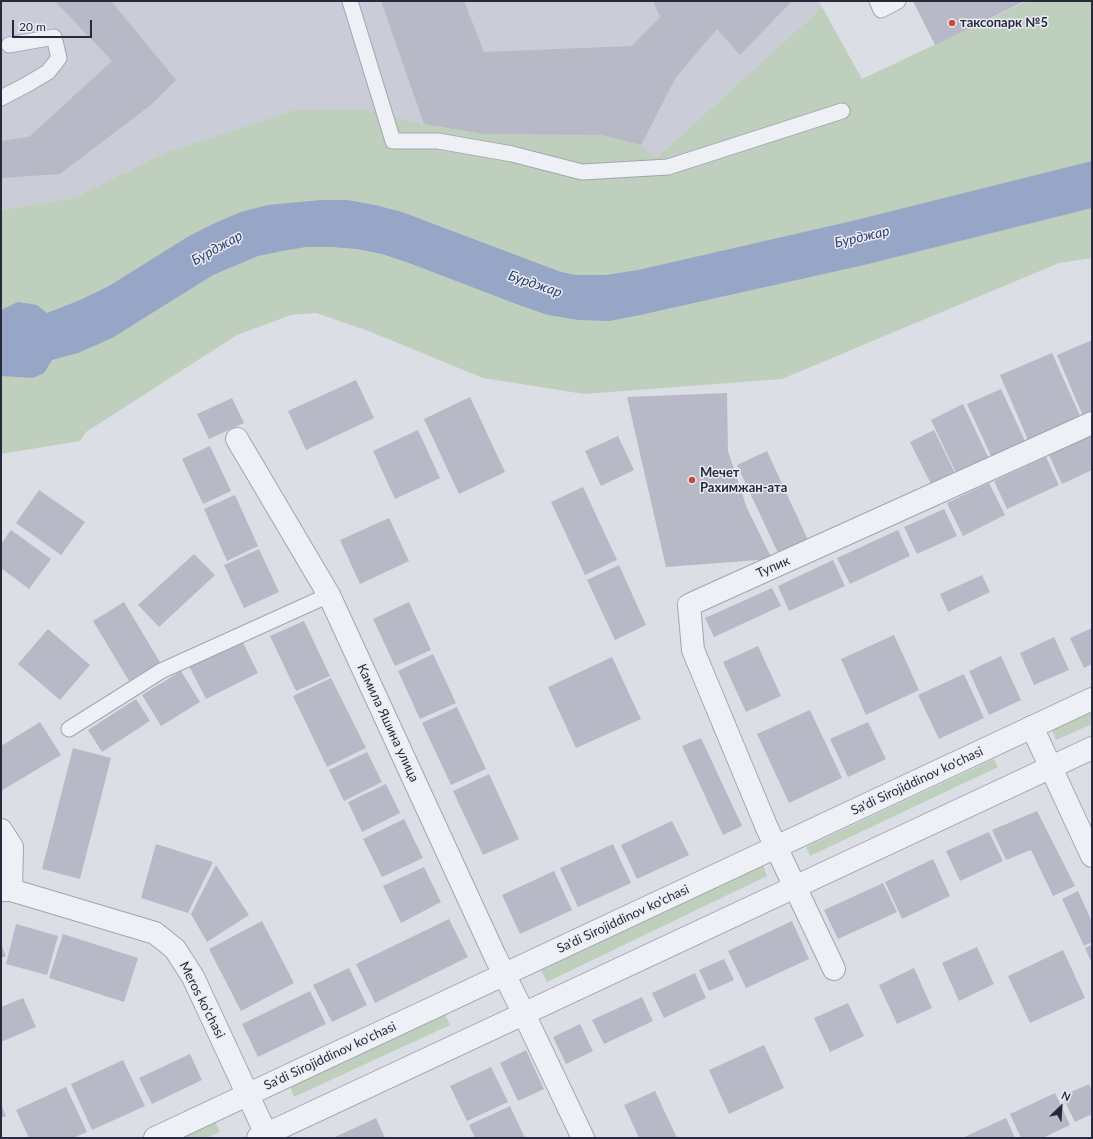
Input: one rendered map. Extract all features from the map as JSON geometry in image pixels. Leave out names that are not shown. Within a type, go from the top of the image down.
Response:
[{"type":"street","name":"Тупик","points":[[776,847],[692,650],[689,605],[1092,423]]},
{"type":"street","name":"Камила Яшина улица","points":[[237,439],[329,595],[504,974],[583,1138]]},
{"type":"street","name":"Sa'di Sirojiddinov ko'chasi","points":[[154,1138],[1092,699]]},
{"type":"street","points":[[1032,727],[1092,856]]},
{"type":"street","points":[[262,1136],[1092,748]]},
{"type":"street","points":[[1,830],[12,847],[6,890]]},
{"type":"street","points":[[776,847],[794,888],[834,969]]},
{"type":"street","name":"Meros ko‘chasi","points":[[6,890],[155,933],[175,949],[193,977],[247,1095],[262,1136]]},
{"type":"lane","points":[[350,1],[393,141],[438,141],[512,154],[582,172],[668,167],[842,110]]},
{"type":"lane","points":[[877,1],[881,10],[898,1]]},
{"type":"lane","points":[[1,98],[26,86],[48,72],[59,58],[54,37],[9,45]]},
{"type":"lane","points":[[69,729],[161,671],[329,595]]},
{"type":"shaded area","points":[[1,1],[819,1],[822,7],[656,158],[640,145],[483,134],[424,124],[293,110],[169,151],[73,198],[1,210]]},
{"type":"green space","points":[[1027,1],[1092,1],[1092,258],[1059,263],[782,379],[584,394],[483,378],[366,330],[316,313],[291,315],[237,335],[86,432],[80,441],[1,454],[1,210],[73,198],[169,151],[293,110],[363,109],[423,124],[483,134],[602,135],[641,145],[656,158],[822,7],[862,79]]},
{"type":"green space","points":[[1092,711],[1092,724],[1056,740],[1052,730]]},
{"type":"green space","points":[[994,759],[998,767],[810,856],[806,847]]},
{"type":"green space","points":[[763,865],[767,876],[547,982],[541,970]]},
{"type":"green space","points":[[445,1014],[450,1025],[294,1097],[290,1086]]},
{"type":"green space","points":[[215,1121],[220,1132],[206,1138],[178,1138]]},
{"type":"water","name":"Бурджар","points":[[1092,161],[1092,208],[864,265],[609,321],[579,320],[548,315],[382,254],[357,249],[332,247],[306,247],[282,251],[258,256],[213,275],[112,338],[78,353],[52,360],[44,373],[33,378],[1,376],[1,310],[18,302],[37,305],[47,313],[80,300],[109,286],[189,236],[215,223],[241,212],[268,205],[321,200],[347,200],[375,205],[402,212],[561,272],[576,275],[606,275],[638,270],[852,221]]},
{"type":"building","points":[[55,1],[111,1],[176,80],[152,104],[60,174],[1,178],[1,141],[29,137],[112,61]]},
{"type":"building","points":[[381,1],[464,1],[484,52],[632,46],[660,17],[653,1],[792,1],[740,55],[717,29],[676,77],[641,145],[602,135],[483,134],[424,124]]},
{"type":"building","name":"таксопарк №5","points":[[913,1],[1025,1],[935,45]]},
{"type":"building","points":[[1092,340],[1092,412],[1083,416],[1057,355]]},
{"type":"building","points":[[1052,353],[1081,418],[1028,440],[1000,375]]},
{"type":"building","points":[[356,380],[374,418],[306,450],[288,411]]},
{"type":"building","points":[[1001,389],[1025,441],[991,456],[967,404]]},
{"type":"building","name":"Мечет Рахимжан-ата","points":[[727,393],[728,451],[747,508],[772,559],[666,567],[627,397]]},
{"type":"building","points":[[470,397],[505,472],[459,494],[424,419]]},
{"type":"building","points":[[232,398],[244,423],[209,439],[197,414]]},
{"type":"building","points":[[963,404],[990,461],[958,477],[931,420]]},
{"type":"building","points":[[418,430],[440,478],[395,499],[373,451]]},
{"type":"building","points":[[934,430],[957,477],[933,488],[910,442]]},
{"type":"building","points":[[618,436],[634,470],[601,486],[585,451]]},
{"type":"building","points":[[1092,436],[1092,470],[1062,484],[1049,455]]},
{"type":"building","points":[[210,446],[231,491],[203,504],[182,459]]},
{"type":"building","points":[[767,451],[808,540],[778,553],[737,465]]},
{"type":"building","points":[[1046,457],[1059,485],[1007,509],[994,481]]},
{"type":"building","points":[[989,483],[1005,515],[963,536],[947,503]]},
{"type":"building","points":[[583,487],[617,560],[585,575],[551,502]]},
{"type":"building","points":[[39,490],[85,522],[61,555],[16,523]]},
{"type":"building","points":[[235,495],[258,546],[227,561],[204,509]]},
{"type":"building","points":[[944,509],[957,536],[917,554],[904,527]]},
{"type":"building","points":[[389,518],[409,561],[360,584],[340,540]]},
{"type":"building","points":[[11,530],[51,559],[29,589],[1,568],[1,544]]},
{"type":"building","points":[[898,530],[910,556],[850,584],[837,558]]},
{"type":"building","points":[[259,549],[279,592],[244,608],[224,565]]},
{"type":"building","points":[[194,554],[215,575],[159,627],[138,605]]},
{"type":"building","points":[[833,560],[845,586],[789,611],[778,586]]},
{"type":"building","points":[[619,565],[646,625],[615,640],[587,580]]},
{"type":"building","points":[[982,575],[990,592],[948,612],[940,594]]},
{"type":"building","points":[[772,588],[781,606],[714,637],[705,618]]},
{"type":"building","points":[[124,602],[160,662],[129,681],[93,621]]},
{"type":"building","points":[[409,602],[431,650],[395,666],[373,619]]},
{"type":"building","points":[[304,621],[330,676],[296,691],[270,636]]},
{"type":"building","points":[[1092,628],[1092,664],[1084,668],[1070,638]]},
{"type":"building","points":[[48,629],[90,665],[60,700],[18,664]]},
{"type":"building","points":[[894,635],[919,690],[866,715],[841,659]]},
{"type":"building","points":[[1054,637],[1069,670],[1034,685],[1020,653]]},
{"type":"building","points":[[241,639],[258,673],[206,699],[188,664]]},
{"type":"building","points":[[758,646],[781,696],[746,712],[723,662]]},
{"type":"building","points":[[433,654],[456,703],[420,719],[398,671]]},
{"type":"building","points":[[1001,656],[1021,700],[989,715],[969,671]]},
{"type":"building","points":[[612,657],[641,719],[576,748],[548,687]]},
{"type":"building","points":[[181,671],[200,702],[161,726],[142,695]]},
{"type":"building","points":[[964,674],[984,718],[939,739],[918,695]]},
{"type":"building","points":[[331,678],[366,748],[327,767],[293,696]]},
{"type":"building","points":[[136,699],[150,721],[102,752],[88,730]]},
{"type":"building","points":[[457,707],[486,769],[451,785],[422,723]]},
{"type":"building","points":[[810,710],[842,778],[789,803],[757,734]]},
{"type":"building","points":[[40,722],[61,755],[1,791],[1,746]]},
{"type":"building","points":[[868,722],[886,759],[848,777],[830,739]]},
{"type":"building","points":[[701,738],[742,826],[723,835],[682,746]]},
{"type":"building","points":[[73,748],[111,758],[80,879],[42,869]]},
{"type":"building","points":[[367,752],[382,782],[344,801],[329,770]]},
{"type":"building","points":[[489,774],[519,839],[483,855],[453,791]]},
{"type":"building","points":[[386,784],[400,813],[362,832],[348,802]]},
{"type":"building","points":[[1037,811],[1075,886],[1053,896],[1031,850],[1006,860],[992,830]]},
{"type":"building","points":[[404,819],[423,858],[382,877],[363,839]]},
{"type":"building","points":[[672,821],[689,855],[637,879],[621,845]]},
{"type":"building","points":[[989,832],[1003,861],[960,881],[946,851]]},
{"type":"building","points":[[156,844],[213,862],[188,913],[141,898]]},
{"type":"building","points":[[613,844],[631,883],[578,907],[560,868]]},
{"type":"building","points":[[933,859],[950,896],[902,919],[885,882]]},
{"type":"building","points":[[216,865],[249,915],[207,942],[191,914]]},
{"type":"building","points":[[424,867],[441,902],[401,923],[383,886]]},
{"type":"building","points":[[554,871],[572,910],[520,934],[502,895]]},
{"type":"building","points":[[883,883],[897,912],[838,939],[824,910]]},
{"type":"building","points":[[1078,891],[1092,922],[1092,942],[1084,946],[1062,899]]},
{"type":"building","points":[[449,919],[468,957],[375,1003],[356,964]]},
{"type":"building","points":[[262,921],[294,983],[241,1011],[209,949]]},
{"type":"building","points":[[792,921],[809,959],[746,988],[728,951]]},
{"type":"building","points":[[16,924],[58,936],[47,975],[6,964]]},
{"type":"building","points":[[63,934],[138,958],[124,1002],[49,978]]},
{"type":"building","points":[[1,944],[6,956],[1,958]]},
{"type":"building","points":[[1092,945],[1092,964],[1085,948]]},
{"type":"building","points":[[977,947],[994,984],[959,1001],[942,963]]},
{"type":"building","points":[[1063,950],[1085,998],[1030,1023],[1008,976]]},
{"type":"building","points":[[724,959],[734,980],[709,991],[699,970]]},
{"type":"building","points":[[349,968],[367,1005],[332,1022],[313,985]]},
{"type":"building","points":[[914,968],[932,1008],[897,1024],[879,985]]},
{"type":"building","points":[[695,973],[706,998],[664,1018],[652,993]]},
{"type":"building","points":[[310,991],[326,1024],[258,1057],[242,1024]]},
{"type":"building","points":[[642,997],[653,1021],[604,1044],[592,1020]]},
{"type":"building","points":[[23,998],[36,1027],[1,1042],[1,1007]]},
{"type":"building","points":[[848,1003],[864,1036],[830,1052],[814,1018]]},
{"type":"building","points":[[580,1024],[593,1051],[566,1064],[553,1037]]},
{"type":"building","points":[[764,1045],[784,1088],[729,1114],[709,1070]]},
{"type":"building","points":[[526,1050],[544,1089],[518,1101],[500,1063]]},
{"type":"building","points":[[190,1054],[202,1080],[152,1104],[139,1078]]},
{"type":"building","points":[[123,1060],[145,1106],[92,1130],[71,1084]]},
{"type":"building","points":[[491,1067],[508,1102],[467,1121],[450,1086]]},
{"type":"building","points":[[1089,1084],[1092,1091],[1092,1114],[1075,1122],[1062,1096]]},
{"type":"building","points":[[66,1087],[87,1132],[73,1138],[29,1138],[16,1110]]},
{"type":"building","points":[[655,1091],[677,1138],[639,1138],[624,1105]]},
{"type":"building","points":[[1055,1093],[1070,1125],[1043,1138],[1021,1138],[1010,1114]]},
{"type":"building","points":[[1,1104],[6,1116],[1,1118]]},
{"type":"building","points":[[510,1106],[525,1138],[475,1138],[469,1125]]},
{"type":"building","points":[[376,1118],[385,1138],[333,1138]]},
{"type":"building","points":[[1006,1118],[1015,1138],[962,1138]]},
{"type":"place","name":"таксопарк №5","points":[[952,23]]},
{"type":"place","name":"Мечет Рахимжан-ата","points":[[692,480]]}]
